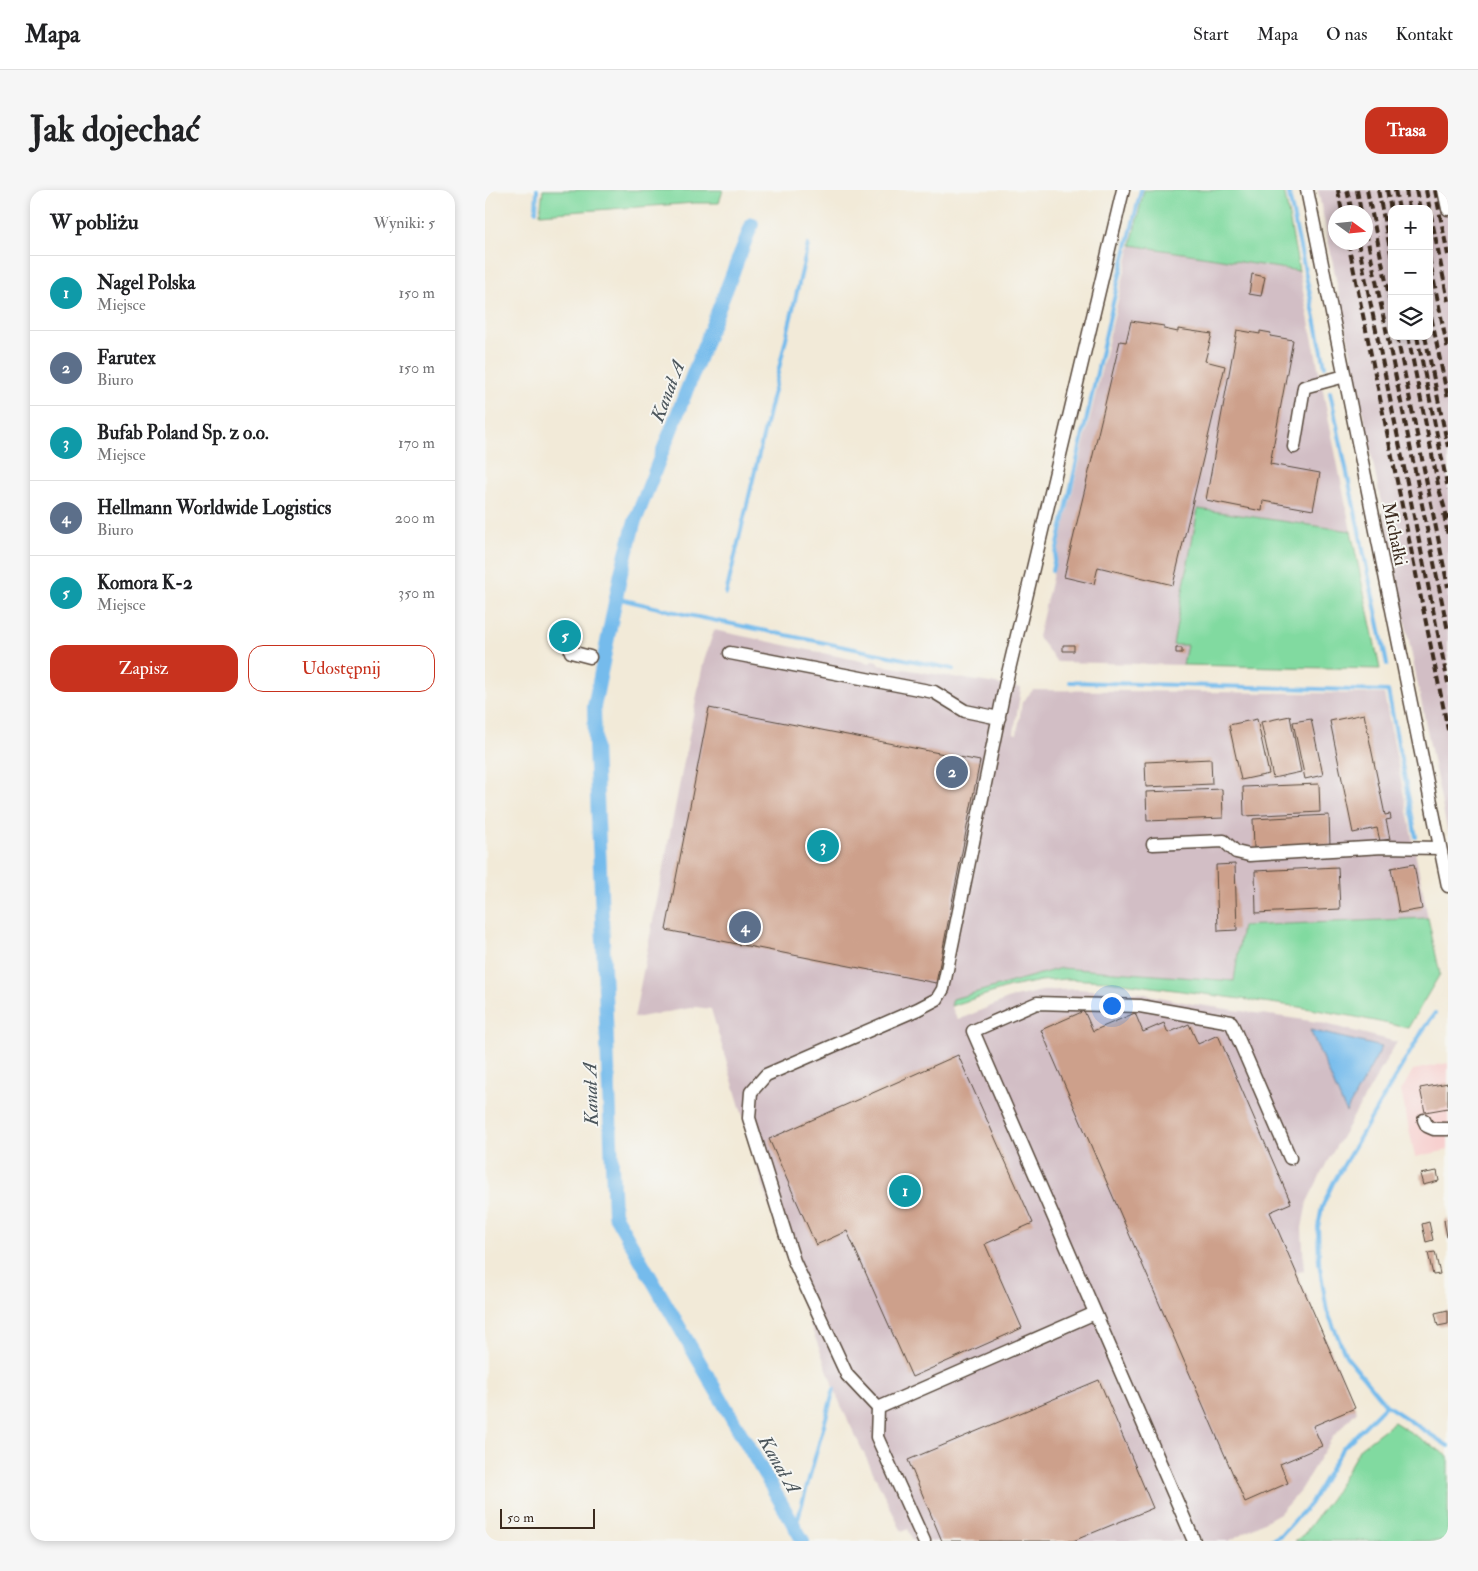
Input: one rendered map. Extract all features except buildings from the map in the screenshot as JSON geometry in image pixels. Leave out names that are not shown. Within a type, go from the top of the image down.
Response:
[{"type":"street","points":[[924,1541],[877,1437],[878,1408],[847,1375],[794,1261],[749,1118],[751,1092],[766,1075],[937,999],[943,989],[1009,670],[1123,190]]},
{"type":"street","name":"Michałki","points":[[1307,190],[1448,886]]},
{"type":"street","points":[[1444,190],[1448,209]]},
{"type":"street","points":[[1294,447],[1304,386],[1345,376]]},
{"type":"street","points":[[571,652],[590,657]]},
{"type":"street","points":[[730,653],[934,692],[965,711],[999,718]]},
{"type":"street","points":[[1153,844],[1224,841],[1236,852],[1249,856],[1383,847],[1440,848]]},
{"type":"street","points":[[1194,1541],[973,1031],[1037,1003],[1140,1006],[1231,1022],[1290,1158]]},
{"type":"street","points":[[1424,1120],[1427,1126],[1434,1129],[1448,1128]]},
{"type":"street","points":[[878,1408],[1095,1313]]},
{"type":"shaded area","points":[[1318,190],[1448,190],[1448,834],[1330,250],[1373,250],[1373,205],[1328,205],[1328,240]]},
{"type":"shaded area","points":[[1131,245],[1299,271],[1351,531],[1198,509],[1174,645],[1187,645],[1183,665],[1057,662],[1038,637]]},
{"type":"shaded area","points":[[714,630],[870,663],[873,660],[877,661],[879,665],[1021,688],[1014,733],[1017,734],[1022,702],[1033,690],[1384,694],[1428,918],[1242,926],[1234,981],[1061,968],[951,1006],[958,1020],[1010,998],[1042,991],[1077,989],[1139,993],[1193,1004],[1318,1022],[1397,1042],[1327,1162],[1307,1202],[1302,1228],[1304,1270],[1297,1273],[1357,1411],[1332,1438],[1300,1490],[1280,1513],[1229,1541],[913,1541],[908,1529],[902,1532],[841,1406],[799,1295],[773,1218],[711,1009],[696,1007],[634,1018],[703,664]]},
{"type":"shaded area","points":[[1448,1063],[1448,1150],[1415,1157],[1401,1091],[1413,1070]]},
{"type":"green space","points":[[543,190],[723,190],[719,203],[694,203],[540,214]]},
{"type":"green space","points":[[1144,190],[1284,190],[1299,271],[1131,245]]},
{"type":"green space","points":[[1198,509],[1351,531],[1380,669],[1183,665],[1187,645],[1173,645]]},
{"type":"green space","points":[[1428,918],[1440,974],[1408,1028],[1293,1006],[1108,981],[1066,979],[1041,981],[1010,987],[951,1006],[953,999],[1061,968],[1234,981],[1242,926]]},
{"type":"green space","points":[[1394,1422],[1448,1456],[1448,1541],[1295,1541],[1304,1534],[1332,1497],[1360,1448]]},
{"type":"water","points":[[1310,1030],[1382,1047],[1346,1112]]},
{"type":"waterway","points":[[536,211],[537,190]]},
{"type":"waterway","points":[[1052,571],[1111,311],[1141,190]]},
{"type":"waterway","points":[[1288,190],[1325,366]]},
{"type":"waterway","name":"Kanał A","points":[[752,224],[634,524],[621,573],[594,707],[595,745],[614,1214],[803,1541]]},
{"type":"waterway","points":[[726,594],[808,245]]},
{"type":"waterway","points":[[1330,392],[1387,664]]},
{"type":"waterway","points":[[616,598],[688,615],[953,669]]},
{"type":"waterway","points":[[1070,682],[1388,691],[1416,837]]},
{"type":"waterway","points":[[1386,1405],[1346,1356],[1327,1311],[1319,1262],[1318,1227],[1322,1207],[1333,1183],[1423,1030],[1435,1013]]},
{"type":"waterway","points":[[795,1529],[834,1389]]},
{"type":"waterway","points":[[1269,1541],[1281,1535],[1310,1504],[1342,1449],[1386,1405],[1448,1446]]},
{"type":"railway","points":[[1338,190],[1341,205]]},
{"type":"railway","points":[[1347,190],[1350,205]]},
{"type":"railway","points":[[1357,190],[1360,205]]},
{"type":"railway","points":[[1367,190],[1389,295]]},
{"type":"railway","points":[[1378,190],[1390,250]]},
{"type":"railway","points":[[1387,190],[1390,205]]},
{"type":"railway","points":[[1395,190],[1398,205]]},
{"type":"railway","points":[[1406,190],[1408,205]]},
{"type":"railway","points":[[1416,190],[1419,205]]},
{"type":"railway","points":[[1426,190],[1448,301]]},
{"type":"railway","points":[[1435,190],[1448,255]]},
{"type":"railway","points":[[1350,250],[1448,730]]},
{"type":"railway","points":[[1360,250],[1448,683]]},
{"type":"railway","points":[[1370,250],[1448,631]]},
{"type":"railway","points":[[1433,277],[1448,351]]},
{"type":"railway","points":[[1433,326],[1448,399]]},
{"type":"railway","points":[[1398,340],[1448,587]]},
{"type":"railway","points":[[1409,340],[1439,489],[1448,520]]},
{"type":"railway","points":[[1418,340],[1448,489]]},
{"type":"railway","points":[[1426,340],[1448,447]]},
{"type":"railway","points":[[1444,514],[1448,536]]},
{"type":"place","name":"Komora K-2","points":[[565,636]]},
{"type":"place","name":"Farutex","points":[[952,772]]},
{"type":"place","name":"Bufab Poland Sp. z o.o.","points":[[823,846]]},
{"type":"place","name":"Hellmann Worldwide Logistics","points":[[745,927]]},
{"type":"place","name":"Nagel Polska","points":[[905,1191]]}]
